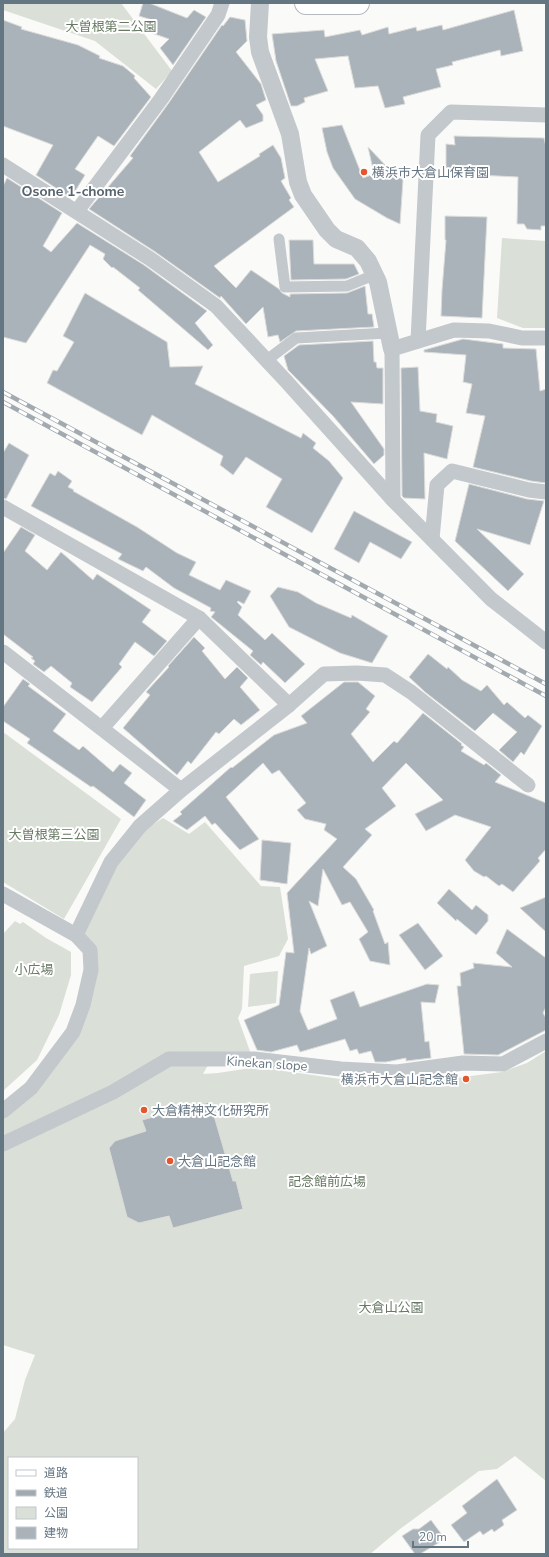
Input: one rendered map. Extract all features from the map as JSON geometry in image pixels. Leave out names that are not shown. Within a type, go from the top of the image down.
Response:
[{"type":"main road","points":[[306,3],[358,3]]},
{"type":"street","points":[[77,211],[161,99],[218,15],[222,3]]},
{"type":"street","points":[[260,3],[258,37],[260,52],[290,134],[295,169],[303,195],[327,230],[336,238],[357,248],[368,261],[378,282],[390,341],[393,500]]},
{"type":"street","points":[[418,341],[428,135],[451,112],[546,115]]},
{"type":"street","points":[[3,165],[149,258],[216,306],[267,360],[393,500],[491,599],[546,642]]},
{"type":"street","points":[[279,239],[285,287],[347,286],[374,275]]},
{"type":"street","points":[[267,360],[296,338],[418,341],[454,330],[489,331],[522,338],[546,338]]},
{"type":"street","points":[[432,539],[437,485],[452,471],[529,490],[546,492]]},
{"type":"street","points":[[3,506],[199,618],[289,705]]},
{"type":"street","points":[[102,728],[199,618]]},
{"type":"street","points":[[3,652],[181,790]]},
{"type":"street","points":[[76,935],[111,862],[140,826],[181,790],[289,705],[324,674],[357,673],[385,675],[411,692],[528,785]]},
{"type":"street","points":[[3,894],[76,935],[90,950],[91,970],[83,1004],[73,1032],[31,1088],[3,1111]]},
{"type":"street","name":"Kinekan slope","points":[[3,1144],[113,1092],[169,1060],[254,1059],[341,1069],[396,1072],[463,1063],[503,1064],[546,1041]]},
{"type":"green space","name":"大曽根第二公園","points":[[3,3],[121,3],[172,71],[156,89],[95,41],[3,10]]},
{"type":"green space","points":[[502,238],[546,241],[546,328],[523,328],[497,318]]},
{"type":"green space","name":"大曽根第三公園","points":[[3,732],[121,819],[64,919],[3,882]]},
{"type":"green space","name":"大倉山公園","points":[[163,818],[189,834],[205,822],[261,886],[280,887],[288,939],[279,956],[244,966],[242,1009],[238,1018],[251,1054],[208,1065],[203,1074],[257,1067],[381,1085],[409,1084],[502,1072],[527,1063],[546,1051],[546,1481],[515,1456],[497,1469],[479,1471],[400,1529],[370,1554],[3,1554],[3,1433],[15,1419],[25,1380],[35,1355],[3,1345],[3,1116],[69,1030],[85,988],[86,950],[75,941],[116,865],[146,829]]},
{"type":"green space","name":"小広場","points":[[15,921],[20,924],[23,922],[46,938],[71,952],[71,975],[59,1015],[37,1060],[3,1091],[3,934]]},
{"type":"green space","points":[[278,971],[276,1003],[248,1007],[250,974]]},
{"type":"building","points":[[143,3],[149,3],[187,18],[194,10],[206,17],[173,65],[160,48],[169,39],[146,31],[152,20],[139,16]]},
{"type":"building","points":[[514,10],[523,51],[501,56],[500,50],[452,62],[453,65],[436,69],[441,87],[403,97],[405,104],[385,108],[378,86],[355,88],[348,56],[315,59],[328,91],[304,98],[305,102],[297,106],[291,106],[276,61],[272,34],[324,30],[325,37],[360,30],[362,35],[388,27],[389,34],[416,27],[417,31],[442,25],[443,30]]},
{"type":"building","points":[[230,17],[245,20],[247,41],[236,52],[261,84],[266,100],[256,105],[263,115],[263,121],[246,128],[240,120],[199,152],[218,182],[260,156],[259,154],[273,145],[281,158],[285,178],[281,181],[291,198],[289,200],[294,207],[214,266],[236,288],[251,270],[279,289],[282,293],[290,297],[290,294],[347,293],[365,286],[368,314],[372,314],[374,327],[296,331],[280,342],[278,335],[268,337],[263,307],[246,324],[221,296],[220,298],[154,251],[89,209],[133,158],[130,156],[168,104],[222,25],[223,26]]},
{"type":"building","points":[[3,20],[22,27],[21,29],[78,45],[100,56],[99,58],[123,66],[135,76],[134,78],[151,97],[114,146],[98,136],[75,169],[85,175],[71,198],[36,175],[53,145],[3,126]]},
{"type":"building","points":[[342,125],[363,178],[374,174],[368,147],[388,168],[403,180],[400,224],[355,199],[333,168],[327,152],[322,128]]},
{"type":"building","points":[[454,136],[544,138],[546,147],[546,226],[541,226],[541,230],[527,229],[524,224],[517,224],[518,177],[456,174],[454,168],[446,169],[446,144],[455,145]]},
{"type":"building","points":[[7,178],[62,213],[43,246],[51,252],[77,223],[144,265],[207,311],[195,323],[213,345],[208,350],[138,290],[140,288],[113,267],[112,268],[103,259],[105,254],[90,245],[26,343],[3,337],[3,186]]},
{"type":"building","points":[[445,216],[487,217],[482,318],[441,316],[446,240]]},
{"type":"building","points":[[289,240],[313,240],[314,264],[354,264],[359,274],[346,279],[291,280]]},
{"type":"building","points":[[85,293],[167,342],[170,367],[203,366],[195,384],[301,438],[303,433],[316,443],[313,448],[329,461],[343,478],[312,533],[266,507],[282,479],[246,457],[233,475],[220,465],[223,456],[152,415],[142,435],[47,383],[53,370],[57,371],[74,342],[63,336]]},
{"type":"building","points":[[463,339],[503,344],[503,348],[536,349],[540,391],[546,389],[546,483],[531,481],[473,467],[485,416],[466,413],[472,384],[463,382],[466,355],[424,352],[424,350]]},
{"type":"building","points":[[373,341],[374,362],[376,362],[377,368],[383,368],[383,404],[351,402],[384,449],[384,455],[374,464],[333,416],[288,370],[284,356],[299,345]]},
{"type":"building","points":[[418,367],[420,411],[437,414],[436,422],[453,426],[447,459],[424,453],[425,499],[404,498],[402,496],[401,368]]},
{"type":"building","points":[[9,443],[29,455],[6,499],[3,498],[3,453]]},
{"type":"building","points":[[58,471],[72,481],[68,487],[74,490],[73,491],[137,527],[177,553],[196,562],[189,575],[220,590],[226,580],[251,591],[244,604],[238,601],[237,602],[242,607],[238,615],[265,640],[272,633],[305,664],[285,683],[263,662],[261,665],[250,655],[253,651],[211,617],[215,612],[210,611],[211,608],[174,588],[146,567],[143,571],[118,559],[122,554],[31,506],[50,473],[55,476]]},
{"type":"building","points":[[469,484],[527,499],[544,501],[530,545],[477,529],[524,574],[508,591],[455,541]]},
{"type":"building","points":[[354,511],[412,542],[401,559],[370,542],[359,563],[334,549]]},
{"type":"building","points":[[21,527],[35,535],[25,551],[47,570],[61,552],[93,580],[97,574],[151,610],[142,622],[167,641],[154,656],[135,642],[119,664],[122,667],[92,702],[70,687],[72,683],[51,666],[44,672],[33,664],[35,661],[31,658],[33,657],[3,634],[3,553]]},
{"type":"building","points":[[278,587],[298,592],[316,603],[351,618],[352,615],[388,636],[372,663],[340,653],[289,627],[270,596]]},
{"type":"building","points":[[194,637],[205,648],[202,651],[225,679],[237,667],[248,678],[240,687],[260,710],[241,725],[234,719],[219,734],[216,732],[191,764],[188,761],[177,775],[123,728],[150,695],[146,692]]},
{"type":"building","points":[[428,654],[447,669],[448,667],[462,680],[481,691],[487,685],[504,705],[507,702],[525,718],[528,715],[542,726],[524,755],[521,752],[513,762],[499,750],[517,732],[493,713],[475,731],[425,692],[409,677]]},
{"type":"building","points":[[23,679],[30,684],[28,686],[66,714],[53,731],[79,750],[83,746],[113,772],[120,764],[132,773],[124,783],[146,800],[134,817],[93,786],[91,787],[27,743],[30,739],[3,721],[3,707]]},
{"type":"building","points":[[344,682],[358,682],[375,696],[366,709],[370,712],[351,734],[373,762],[394,741],[397,743],[423,713],[462,744],[461,745],[464,747],[461,751],[484,765],[486,763],[501,775],[495,782],[546,803],[546,849],[538,858],[540,861],[513,892],[502,884],[499,886],[486,876],[484,877],[474,871],[465,860],[491,827],[455,815],[426,831],[415,814],[443,800],[406,763],[382,788],[396,806],[365,829],[372,835],[343,867],[356,879],[374,910],[373,911],[385,944],[388,942],[390,965],[370,961],[359,939],[368,932],[350,902],[342,905],[323,869],[318,906],[309,901],[327,946],[311,954],[309,948],[300,1011],[308,1030],[337,1019],[330,1000],[354,991],[360,1007],[427,984],[439,985],[435,1003],[421,1002],[425,1042],[429,1041],[431,1058],[406,1061],[406,1058],[386,1062],[375,1062],[371,1051],[359,1054],[357,1049],[350,1051],[345,1039],[300,1052],[297,1045],[271,1052],[257,1050],[244,1020],[279,1005],[286,952],[294,953],[287,893],[337,839],[324,830],[326,824],[305,819],[297,810],[306,803],[279,770],[272,774],[263,763],[226,797],[259,839],[240,850],[215,823],[212,825],[205,816],[187,830],[173,821],[182,814],[180,812],[231,767],[232,768],[274,735],[307,723],[301,716]]},
{"type":"building","points":[[262,840],[291,843],[287,884],[260,880]]},
{"type":"building","points":[[449,889],[472,910],[476,905],[488,915],[488,921],[476,935],[457,919],[456,921],[437,903]]},
{"type":"building","points":[[546,897],[546,932],[520,908]]},
{"type":"building","points":[[418,923],[443,956],[425,970],[399,935]]},
{"type":"building","points":[[507,929],[546,958],[546,1007],[543,1013],[546,1018],[546,1030],[498,1055],[464,1054],[457,986],[461,986],[460,973],[474,968],[473,963],[512,967],[496,953]]},
{"type":"building","name":"大倉山記念館","points":[[210,1102],[233,1181],[236,1181],[243,1209],[173,1228],[169,1216],[139,1223],[127,1217],[109,1148],[115,1141],[146,1131],[142,1120]]},
{"type":"building","points":[[497,1479],[517,1510],[502,1520],[504,1525],[494,1532],[492,1529],[483,1535],[480,1531],[464,1542],[451,1525],[467,1513],[462,1506]]},
{"type":"building","points":[[431,1520],[445,1539],[420,1554],[415,1554],[402,1536],[413,1529],[419,1529]]},
{"type":"railway","points":[[3,392],[546,684]]},
{"type":"railway","points":[[3,402],[546,696]]},
{"type":"place","name":"横浜市大倉山保育園","points":[[364,172]]},
{"type":"place","name":"横浜市大倉山記念館","points":[[466,1079]]},
{"type":"place","name":"大倉精神文化研究所","points":[[144,1110]]},
{"type":"place","name":"大倉山記念館","points":[[170,1161]]},
{"type":"district","name":"Osone 1-chome","points":[[73,191]]},
{"type":"park label","name":"記念館前広場","points":[[327,1181]]}]
